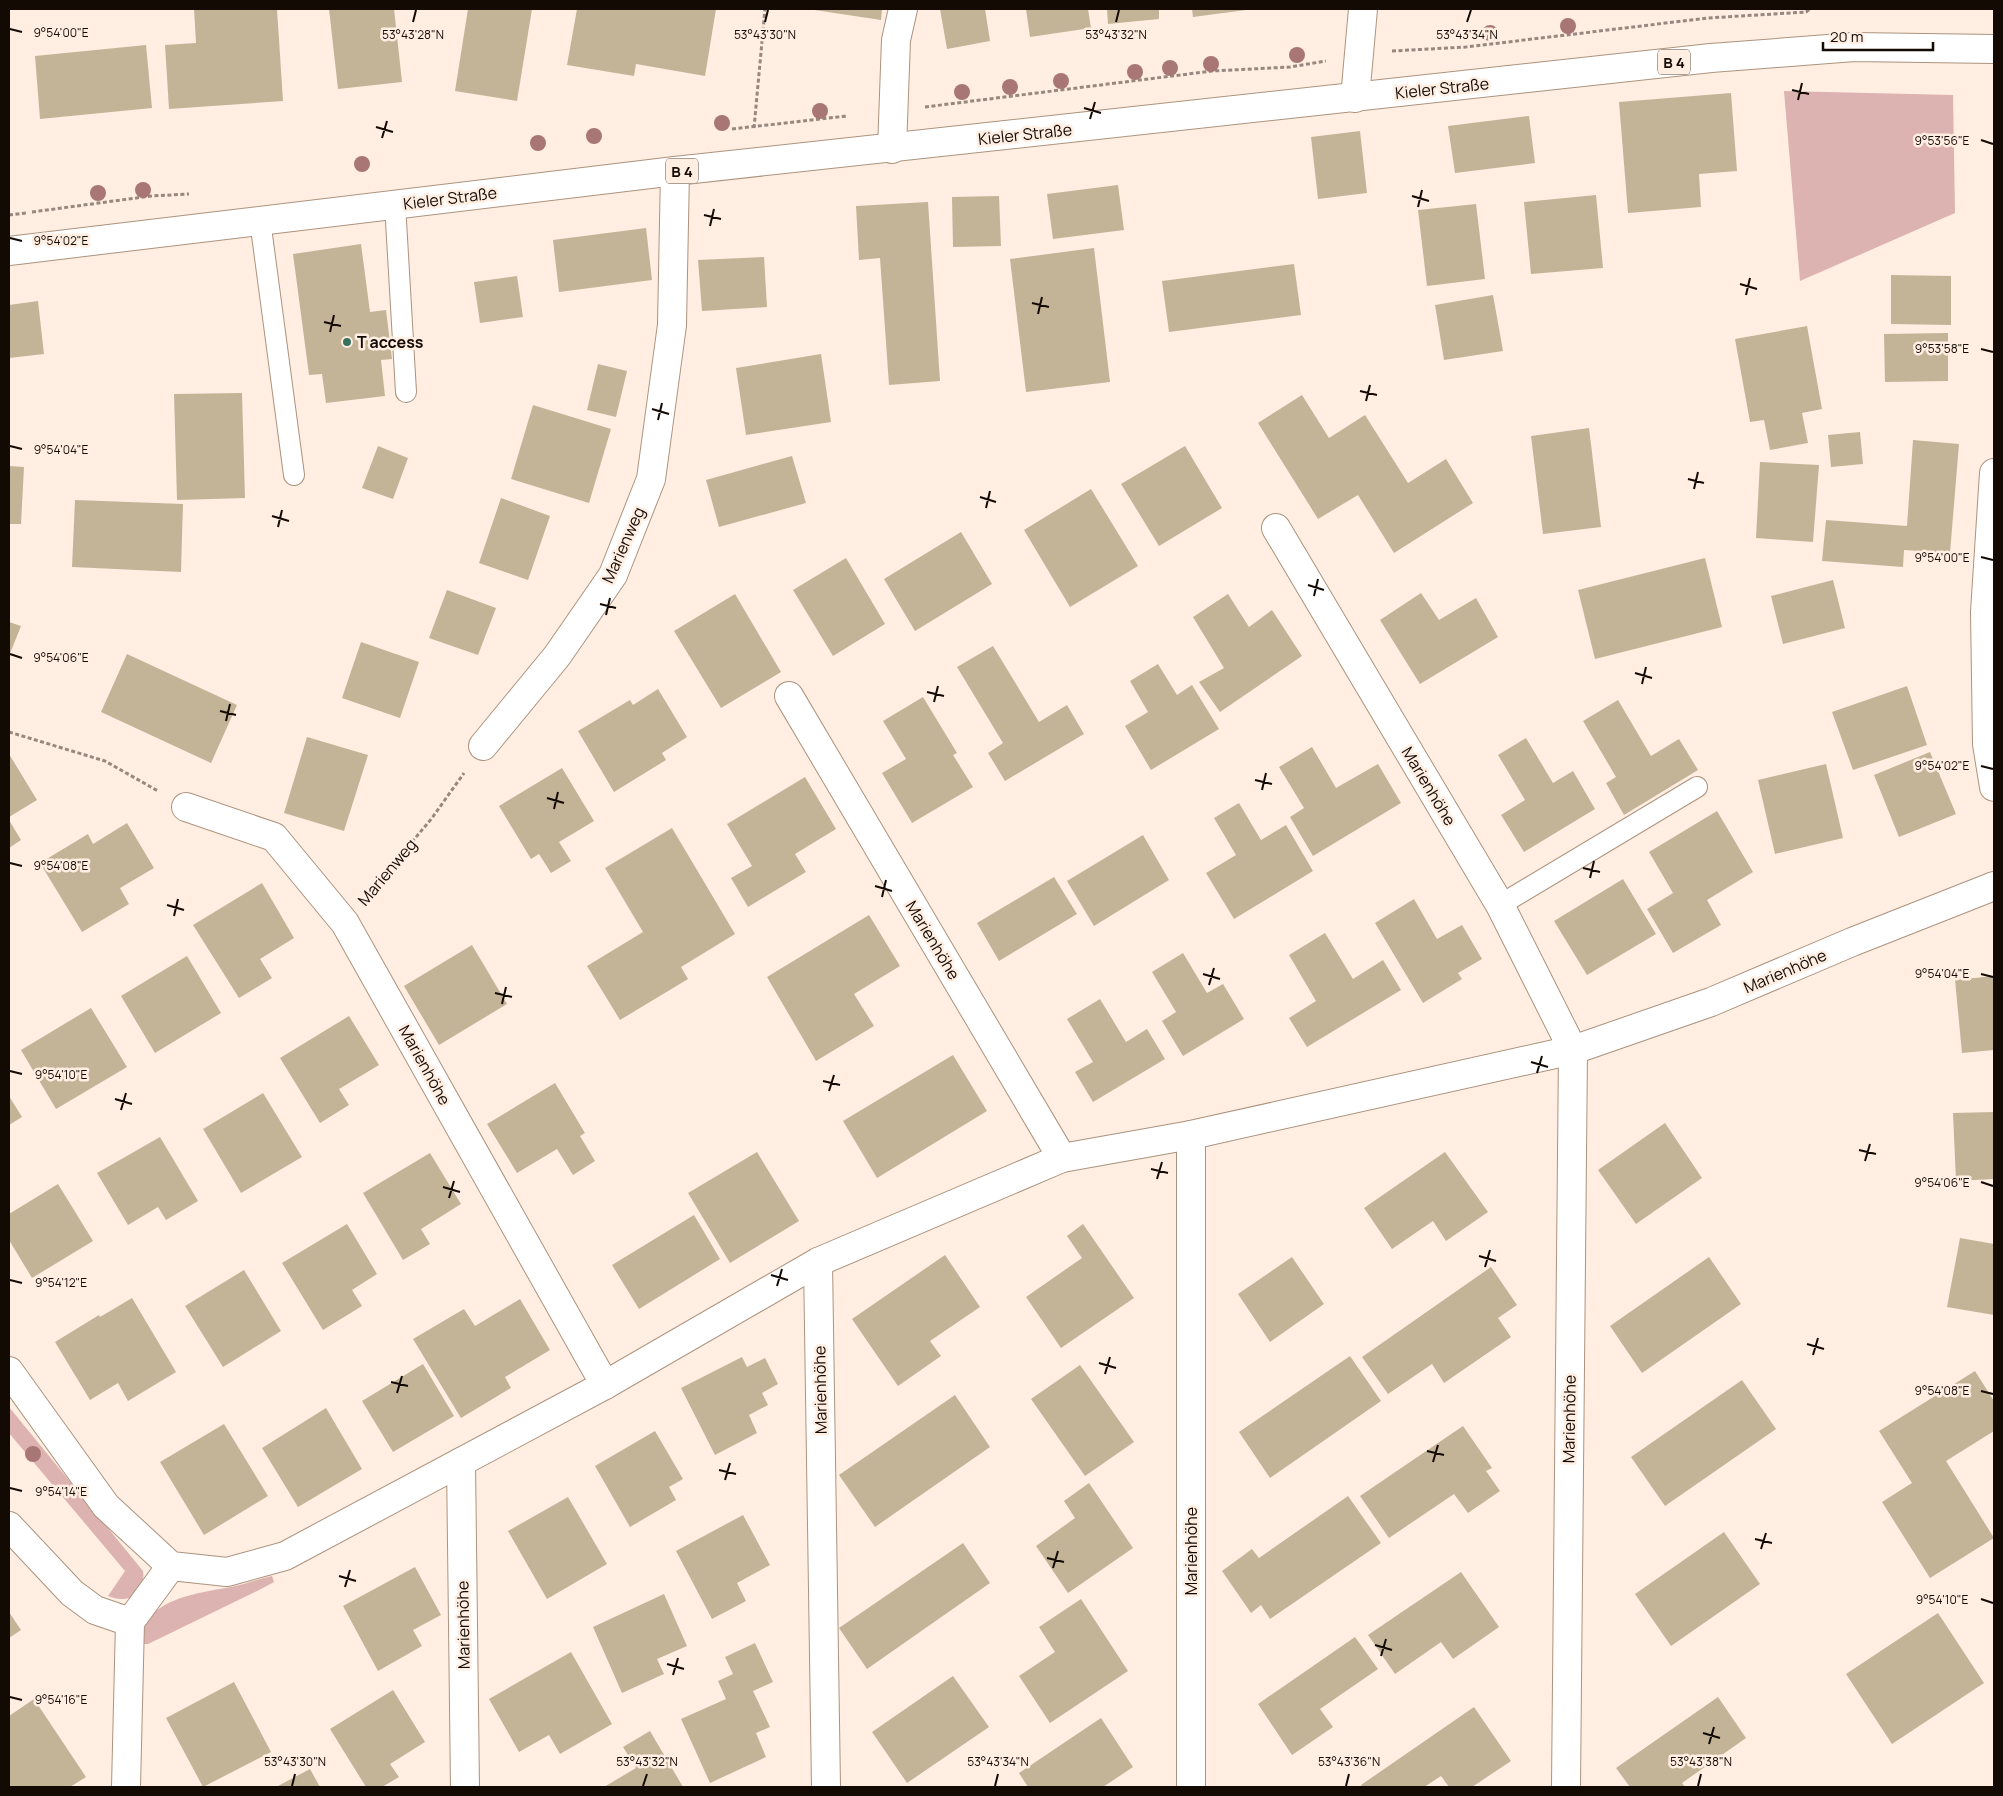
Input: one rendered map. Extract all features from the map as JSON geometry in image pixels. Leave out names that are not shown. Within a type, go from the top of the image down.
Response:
[{"type":"street","points":[[892,149],[896,40],[903,9]]},
{"type":"street","points":[[1355,98],[1363,9]]},
{"type":"street","name":"Kieler Straße","points":[[9,251],[751,163],[1721,57],[1854,48],[1994,49]]},
{"type":"street","name":"Marienweg","points":[[483,746],[557,656],[613,575],[651,479],[672,325],[674,172]]},
{"type":"street","points":[[1994,473],[1985,612],[1987,744],[1994,787]]},
{"type":"street","name":"Marienhöhe","points":[[1276,528],[1500,905],[1573,1050],[1566,1787]]},
{"type":"street","name":"Marienhöhe","points":[[789,696],[1062,1158]]},
{"type":"street","name":"Marienhöhe","points":[[186,807],[274,837],[345,923],[605,1385]]},
{"type":"street","name":"Marienhöhe","points":[[171,1566],[227,1572],[285,1556],[605,1385],[818,1262],[1062,1158],[1191,1135],[1573,1050],[1711,1002],[1852,942],[1994,886]]},
{"type":"street","name":"Marienhöhe","points":[[1191,1135],[1191,1787]]},
{"type":"street","name":"Marienhöhe","points":[[818,1262],[826,1787]]},
{"type":"street","points":[[9,1371],[106,1506],[171,1566],[130,1622],[126,1787]]},
{"type":"street","name":"Marienhöhe","points":[[461,1462],[465,1787]]},
{"type":"street","points":[[9,1526],[72,1593],[95,1610],[130,1622]]},
{"type":"lane","points":[[395,204],[406,392]]},
{"type":"lane","points":[[260,220],[294,475]]},
{"type":"lane","points":[[1500,905],[1697,787]]},
{"type":"path","points":[[751,163],[764,9]]},
{"type":"path","points":[[1387,51],[1466,47],[1708,18],[1806,12],[1810,9]]},
{"type":"path","points":[[921,107],[1142,81],[1212,70],[1290,67],[1327,61]]},
{"type":"path","points":[[9,732],[105,761],[186,807]]},
{"type":"path","name":"Marienweg","points":[[345,923],[432,818],[483,746]]},
{"type":"shaded area","points":[[1784,91],[1953,95],[1955,213],[1800,281]]},
{"type":"shaded area","points":[[9,1407],[143,1571],[142,1585],[134,1595],[123,1599],[108,1596],[125,1571],[9,1433]]},
{"type":"shaded area","points":[[272,1576],[274,1582],[261,1589],[148,1644],[143,1644],[144,1629],[151,1617],[173,1601]]},
{"type":"building","points":[[194,9],[277,9],[283,101],[169,109],[165,45],[196,43]]},
{"type":"building","points":[[329,9],[394,9],[402,82],[338,89]]},
{"type":"building","points":[[468,9],[532,9],[517,101],[455,91]]},
{"type":"building","points":[[577,9],[716,9],[705,76],[636,64],[634,76],[567,65]]},
{"type":"building","points":[[808,9],[882,9],[881,20]]},
{"type":"building","points":[[940,9],[985,9],[990,41],[947,49]]},
{"type":"building","points":[[1026,9],[1088,9],[1091,28],[1030,37]]},
{"type":"building","points":[[1107,9],[1159,9],[1159,19],[1108,24]]},
{"type":"building","points":[[1192,9],[1246,9],[1246,10],[1193,17]]},
{"type":"building","points":[[146,45],[152,108],[40,119],[35,56]]},
{"type":"building","points":[[1731,93],[1737,171],[1699,174],[1701,207],[1628,213],[1619,102]]},
{"type":"building","points":[[1529,116],[1535,163],[1455,173],[1448,126]]},
{"type":"building","points":[[1360,131],[1367,193],[1318,199],[1311,137]]},
{"type":"building","points":[[1118,185],[1124,230],[1053,239],[1047,194]]},
{"type":"building","points":[[1596,195],[1603,268],[1531,274],[1524,202]]},
{"type":"building","points":[[999,196],[1001,246],[953,247],[952,197]]},
{"type":"building","points":[[928,202],[940,381],[889,385],[880,258],[859,260],[856,206]]},
{"type":"building","points":[[1476,204],[1485,279],[1427,286],[1418,210]]},
{"type":"building","points":[[646,228],[652,280],[559,292],[553,240]]},
{"type":"building","points":[[361,244],[370,312],[386,310],[392,359],[381,360],[385,396],[326,403],[322,374],[309,375],[293,254]]},
{"type":"building","points":[[1094,248],[1110,382],[1026,392],[1010,259]]},
{"type":"building","points":[[764,257],[767,307],[702,311],[698,260]]},
{"type":"building","points":[[1294,264],[1301,315],[1169,332],[1162,281]]},
{"type":"building","points":[[1891,275],[1951,276],[1951,325],[1891,324]]},
{"type":"building","points":[[517,276],[523,317],[480,323],[474,282]]},
{"type":"building","points":[[1493,295],[1503,351],[1444,360],[1435,305]]},
{"type":"building","points":[[38,301],[44,354],[9,358],[9,305]]},
{"type":"building","points":[[1807,326],[1822,409],[1802,413],[1808,443],[1770,450],[1764,420],[1750,422],[1735,339]]},
{"type":"building","points":[[1948,333],[1948,381],[1885,382],[1884,334]]},
{"type":"building","points":[[821,354],[831,422],[746,435],[736,368]]},
{"type":"building","points":[[598,364],[627,371],[616,417],[587,410]]},
{"type":"building","points":[[242,393],[245,498],[177,500],[174,394]]},
{"type":"building","points":[[1302,395],[1329,438],[1365,415],[1408,483],[1446,459],[1473,503],[1394,553],[1358,495],[1318,519],[1258,423]]},
{"type":"building","points":[[533,405],[611,429],[589,503],[511,479]]},
{"type":"building","points":[[1589,428],[1601,527],[1543,534],[1531,436]]},
{"type":"building","points":[[1860,432],[1863,464],[1831,467],[1828,435]]},
{"type":"building","points":[[1913,440],[1959,444],[1950,553],[1904,550],[1903,567],[1822,561],[1826,520],[1907,526]]},
{"type":"building","points":[[378,446],[408,458],[393,499],[362,488]]},
{"type":"building","points":[[1185,446],[1222,508],[1159,546],[1121,484]]},
{"type":"building","points":[[792,456],[806,503],[719,527],[706,480]]},
{"type":"building","points":[[1760,462],[1819,465],[1813,542],[1756,538]]},
{"type":"building","points":[[9,466],[24,467],[21,524],[9,524]]},
{"type":"building","points":[[1091,489],[1138,566],[1070,607],[1024,530]]},
{"type":"building","points":[[501,498],[550,516],[528,580],[479,563]]},
{"type":"building","points":[[75,500],[183,504],[181,572],[72,567]]},
{"type":"building","points":[[961,532],[992,584],[915,631],[884,579]]},
{"type":"building","points":[[846,558],[885,624],[833,656],[793,590]]},
{"type":"building","points":[[1705,558],[1722,627],[1595,659],[1578,590]]},
{"type":"building","points":[[1833,580],[1845,628],[1783,644],[1771,596]]},
{"type":"building","points":[[447,590],[496,608],[478,655],[429,638]]},
{"type":"building","points":[[1421,593],[1439,620],[1476,598],[1498,637],[1420,684],[1380,620]]},
{"type":"building","points":[[735,594],[781,672],[721,708],[674,631]]},
{"type":"building","points":[[1228,594],[1249,627],[1272,610],[1302,656],[1220,712],[1199,682],[1224,668],[1193,617]]},
{"type":"building","points":[[9,622],[21,626],[9,656]]},
{"type":"building","points":[[361,642],[419,662],[400,718],[342,698]]},
{"type":"building","points":[[993,646],[1039,722],[1067,705],[1084,734],[1005,781],[988,753],[1003,743],[957,667]]},
{"type":"building","points":[[127,654],[237,705],[211,763],[101,712]]},
{"type":"building","points":[[1158,664],[1177,695],[1192,685],[1219,729],[1151,770],[1125,726],[1148,712],[1130,681]]},
{"type":"building","points":[[1907,686],[1927,745],[1853,770],[1832,712]]},
{"type":"building","points":[[658,689],[687,737],[662,753],[666,760],[614,792],[578,731],[630,700],[633,705]]},
{"type":"building","points":[[923,697],[957,753],[953,755],[973,787],[912,823],[882,773],[906,759],[883,721]]},
{"type":"building","points":[[1618,700],[1651,756],[1679,739],[1698,770],[1624,815],[1606,783],[1616,777],[1583,721]]},
{"type":"building","points":[[307,737],[368,755],[344,831],[284,813]]},
{"type":"building","points":[[1526,738],[1553,783],[1573,771],[1595,809],[1524,852],[1501,815],[1525,800],[1498,755]]},
{"type":"building","points":[[1312,747],[1336,788],[1378,764],[1401,803],[1313,856],[1290,817],[1304,808],[1279,767]]},
{"type":"building","points":[[1930,752],[1956,814],[1899,837],[1874,775]]},
{"type":"building","points":[[9,754],[37,800],[9,817]]},
{"type":"building","points":[[1826,764],[1843,838],[1775,854],[1758,780]]},
{"type":"building","points":[[562,768],[594,821],[559,842],[571,861],[551,873],[539,854],[531,859],[499,806]]},
{"type":"building","points":[[805,777],[836,829],[795,854],[806,872],[748,907],[731,878],[752,866],[727,824]]},
{"type":"building","points":[[1239,803],[1261,840],[1286,825],[1313,871],[1234,919],[1206,873],[1236,855],[1214,818]]},
{"type":"building","points":[[1717,811],[1753,872],[1707,900],[1721,925],[1673,953],[1647,909],[1673,893],[1649,852]]},
{"type":"building","points":[[9,820],[21,840],[9,848]]},
{"type":"building","points":[[127,823],[154,868],[120,888],[129,904],[82,932],[40,863],[88,834],[93,844]]},
{"type":"building","points":[[672,828],[735,934],[681,967],[688,979],[620,1020],[587,966],[643,932],[605,868]]},
{"type":"building","points":[[1143,835],[1169,880],[1094,926],[1067,881]]},
{"type":"building","points":[[1054,877],[1077,914],[999,961],[977,923]]},
{"type":"building","points":[[1623,879],[1656,934],[1587,975],[1554,921]]},
{"type":"building","points":[[262,883],[294,938],[260,959],[272,978],[239,998],[193,925]]},
{"type":"building","points":[[1414,899],[1437,939],[1462,925],[1482,959],[1458,973],[1462,979],[1423,1003],[1375,923]]},
{"type":"building","points":[[869,915],[900,966],[854,994],[874,1026],[816,1061],[767,977]]},
{"type":"building","points":[[1325,933],[1353,979],[1383,960],[1401,990],[1307,1047],[1289,1018],[1316,1001],[1289,955]]},
{"type":"building","points":[[472,945],[507,1004],[439,1045],[404,986]]},
{"type":"building","points":[[1183,953],[1207,993],[1223,984],[1244,1019],[1183,1056],[1162,1021],[1176,1012],[1152,972]]},
{"type":"building","points":[[187,956],[221,1013],[155,1053],[121,996]]},
{"type":"building","points":[[1994,976],[1994,1050],[1962,1053],[1955,980]]},
{"type":"building","points":[[1100,999],[1126,1042],[1147,1029],[1165,1059],[1093,1102],[1075,1072],[1093,1062],[1067,1019]]},
{"type":"building","points":[[91,1008],[127,1067],[56,1109],[21,1050]]},
{"type":"building","points":[[349,1016],[379,1065],[339,1089],[349,1105],[320,1123],[280,1058]]},
{"type":"building","points":[[953,1055],[987,1111],[877,1178],[843,1121]]},
{"type":"building","points":[[555,1083],[585,1133],[580,1136],[595,1161],[573,1175],[557,1149],[517,1173],[487,1124]]},
{"type":"building","points":[[263,1093],[302,1157],[241,1193],[203,1129]]},
{"type":"building","points":[[9,1096],[22,1117],[9,1125]]},
{"type":"building","points":[[1994,1112],[1994,1179],[1956,1181],[1953,1113]]},
{"type":"building","points":[[1665,1123],[1702,1178],[1636,1224],[1598,1170]]},
{"type":"building","points":[[160,1137],[198,1201],[166,1220],[158,1207],[128,1225],[97,1173]]},
{"type":"building","points":[[757,1152],[799,1221],[730,1263],[688,1193]]},
{"type":"building","points":[[1445,1152],[1488,1212],[1446,1241],[1433,1221],[1392,1249],[1364,1208]]},
{"type":"building","points":[[430,1153],[461,1204],[421,1229],[430,1244],[403,1260],[363,1193]]},
{"type":"building","points":[[58,1184],[93,1241],[32,1278],[9,1240],[9,1214]]},
{"type":"building","points":[[694,1215],[720,1259],[639,1309],[612,1265]]},
{"type":"building","points":[[347,1224],[377,1274],[352,1290],[362,1306],[323,1330],[282,1263]]},
{"type":"building","points":[[1083,1224],[1134,1298],[1061,1348],[1026,1297],[1082,1258],[1067,1236]]},
{"type":"building","points":[[1960,1238],[1994,1244],[1994,1315],[1947,1307]]},
{"type":"building","points":[[945,1255],[980,1307],[930,1341],[941,1356],[898,1386],[852,1319]]},
{"type":"building","points":[[1292,1257],[1324,1304],[1270,1342],[1238,1294]]},
{"type":"building","points":[[1709,1257],[1741,1304],[1642,1373],[1610,1326]]},
{"type":"building","points":[[1491,1267],[1517,1305],[1498,1318],[1511,1337],[1444,1383],[1432,1364],[1388,1394],[1362,1357]]},
{"type":"building","points":[[244,1270],[281,1331],[223,1367],[185,1306]]},
{"type":"building","points":[[132,1298],[176,1372],[128,1401],[118,1383],[90,1400],[55,1342],[99,1315],[100,1317]]},
{"type":"building","points":[[520,1299],[550,1350],[505,1377],[511,1388],[461,1418],[413,1339],[464,1309],[475,1326]]},
{"type":"building","points":[[1350,1356],[1381,1401],[1270,1478],[1239,1432]]},
{"type":"building","points":[[742,1357],[747,1367],[765,1358],[778,1384],[762,1393],[768,1405],[749,1415],[757,1433],[715,1455],[681,1388]]},
{"type":"building","points":[[423,1364],[454,1416],[393,1452],[362,1401]]},
{"type":"building","points":[[1080,1365],[1134,1442],[1085,1476],[1031,1399]]},
{"type":"building","points":[[1975,1371],[1994,1401],[1994,1431],[1946,1461],[1994,1538],[1930,1578],[1882,1502],[1912,1483],[1879,1431]]},
{"type":"building","points":[[1742,1380],[1776,1429],[1665,1506],[1631,1457]]},
{"type":"building","points":[[955,1395],[990,1447],[875,1527],[839,1475]]},
{"type":"building","points":[[326,1408],[362,1469],[298,1507],[262,1448]]},
{"type":"building","points":[[224,1424],[268,1496],[204,1535],[160,1462]]},
{"type":"building","points":[[1463,1426],[1492,1468],[1486,1471],[1500,1491],[1468,1513],[1454,1494],[1389,1538],[1360,1496]]},
{"type":"building","points":[[655,1431],[683,1479],[669,1487],[676,1500],[630,1527],[595,1466]]},
{"type":"building","points":[[1089,1483],[1133,1548],[1068,1593],[1036,1546],[1075,1518],[1064,1501]]},
{"type":"building","points":[[1348,1496],[1381,1543],[1270,1619],[1261,1605],[1251,1613],[1222,1571],[1252,1549],[1259,1558]]},
{"type":"building","points":[[568,1497],[607,1564],[547,1599],[508,1531]]},
{"type":"building","points":[[743,1515],[770,1565],[737,1583],[746,1601],[712,1619],[676,1551]]},
{"type":"building","points":[[1724,1532],[1760,1584],[1671,1646],[1635,1594]]},
{"type":"building","points":[[963,1543],[990,1583],[867,1669],[839,1628]]},
{"type":"building","points":[[415,1567],[441,1615],[413,1630],[422,1646],[378,1671],[343,1606]]},
{"type":"building","points":[[1461,1572],[1499,1627],[1453,1659],[1441,1642],[1395,1674],[1368,1635]]},
{"type":"building","points":[[664,1594],[687,1646],[657,1659],[664,1674],[622,1693],[593,1627]]},
{"type":"building","points":[[1081,1599],[1128,1671],[1050,1723],[1019,1676],[1055,1652],[1039,1627]]},
{"type":"building","points":[[9,1612],[21,1630],[9,1638]]},
{"type":"building","points":[[1938,1613],[1984,1683],[1892,1744],[1846,1674]]},
{"type":"building","points":[[1355,1637],[1378,1669],[1320,1709],[1333,1727],[1292,1755],[1258,1704]]},
{"type":"building","points":[[755,1643],[773,1682],[753,1691],[770,1727],[756,1733],[766,1757],[710,1783],[681,1719],[726,1699],[718,1681],[733,1674],[725,1657]]},
{"type":"building","points":[[571,1652],[612,1724],[560,1754],[549,1735],[519,1752],[489,1699]]},
{"type":"building","points":[[953,1676],[989,1727],[907,1783],[872,1732]]},
{"type":"building","points":[[234,1682],[271,1752],[203,1787],[166,1718]]},
{"type":"building","points":[[393,1690],[425,1742],[390,1764],[399,1777],[382,1787],[366,1787],[330,1729]]},
{"type":"building","points":[[1718,1697],[1746,1738],[1682,1783],[1685,1787],[1630,1787],[1616,1768]]},
{"type":"building","points":[[34,1699],[86,1777],[70,1787],[9,1787],[9,1716]]},
{"type":"building","points":[[1474,1707],[1511,1761],[1472,1787],[1449,1787],[1441,1776],[1424,1787],[1363,1787],[1361,1785]]},
{"type":"building","points":[[1101,1718],[1133,1767],[1103,1787],[1028,1787],[1019,1773]]},
{"type":"building","points":[[650,1731],[683,1787],[604,1787],[636,1768],[623,1747]]},
{"type":"building","points":[[310,1769],[320,1787],[276,1787]]},
{"type":"place","name":"T access","points":[[347,342]]}]
